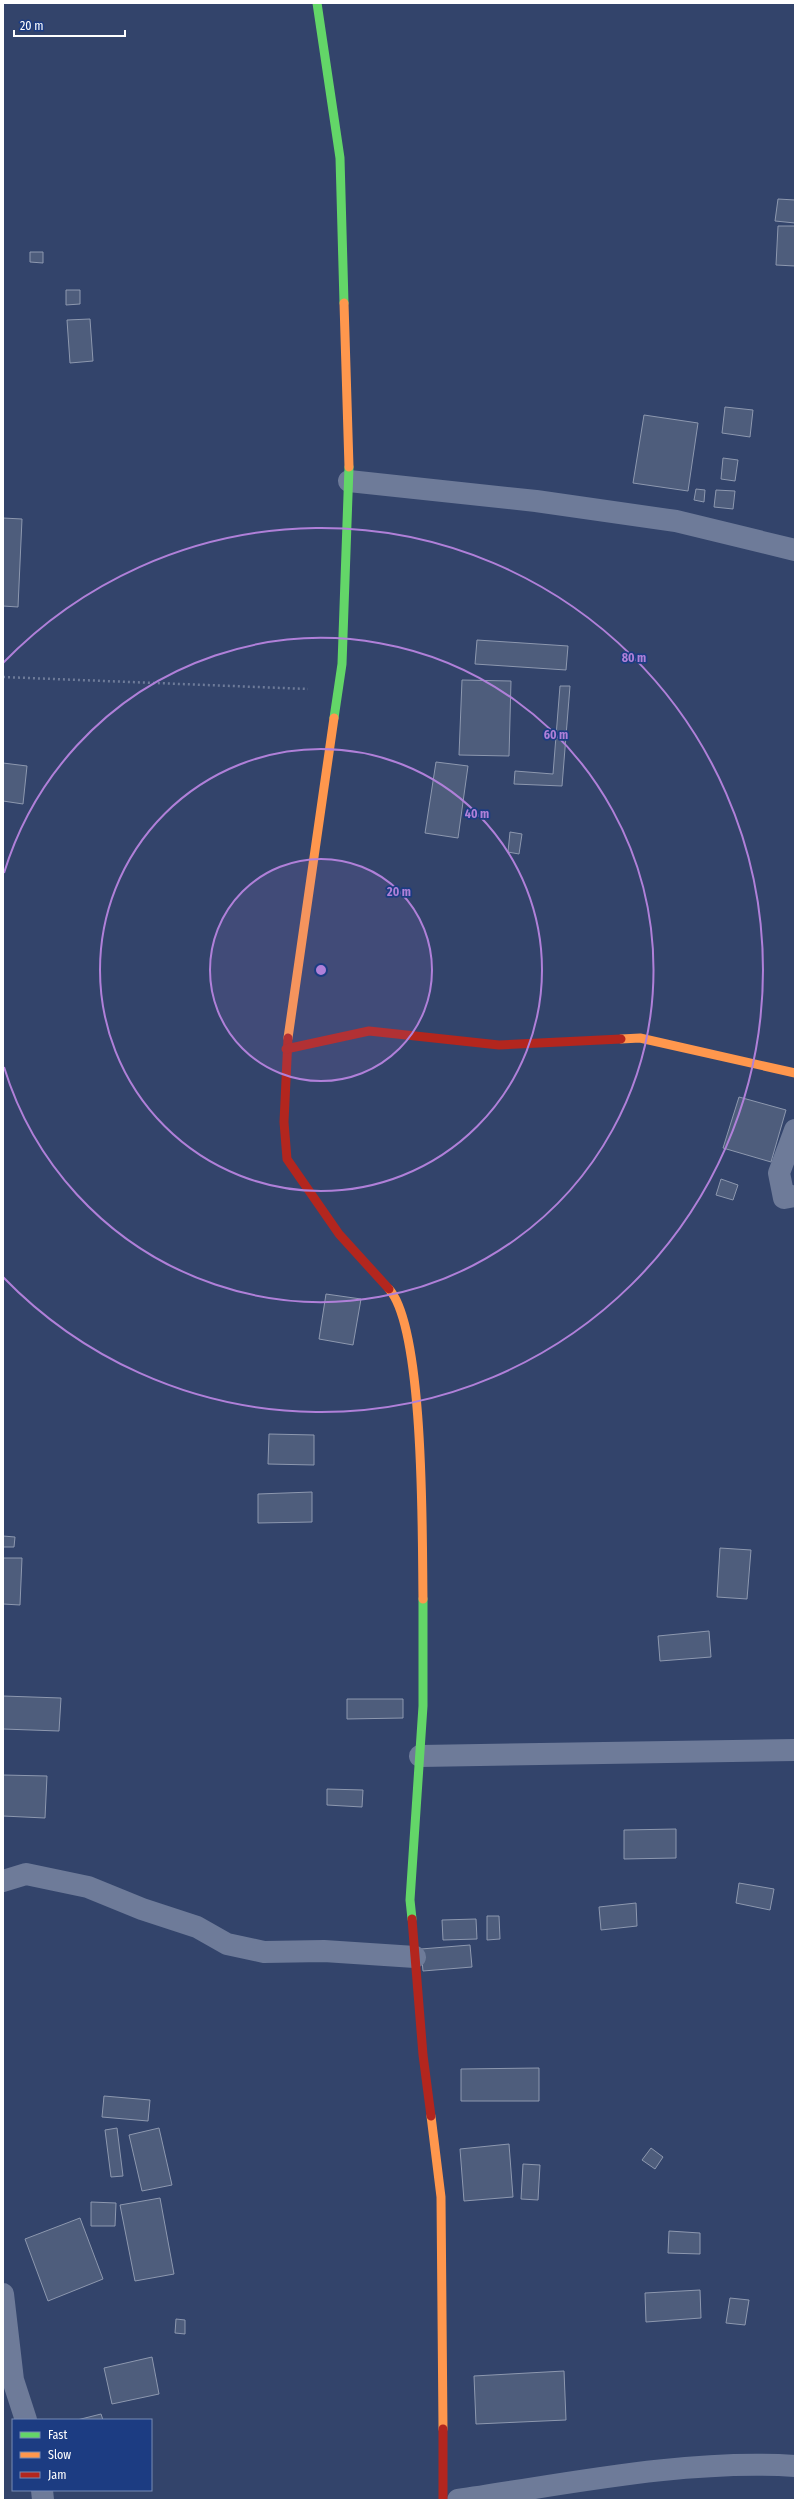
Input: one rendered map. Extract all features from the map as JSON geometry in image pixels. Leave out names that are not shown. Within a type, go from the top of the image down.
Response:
[{"type":"street","points":[[317,3],[340,158],[349,481],[342,664],[286,1049],[284,1122],[287,1159],[339,1234],[396,1297],[410,1346],[422,1481],[423,1706],[410,1900],[423,2055],[441,2197],[443,2500]]},
{"type":"street","points":[[349,481],[536,501],[668,520],[795,550]]},
{"type":"street","points":[[286,1049],[369,1031],[499,1045],[640,1038],[795,1073]]},
{"type":"street","points":[[795,1130],[779,1173],[784,1198],[795,1196]]},
{"type":"street","points":[[420,1756],[795,1750]]},
{"type":"street","points":[[3,1881],[26,1874],[88,1887],[142,1909],[197,1927],[227,1944],[264,1952],[324,1951],[415,1957]]},
{"type":"street","points":[[3,2294],[13,2380],[26,2419]]},
{"type":"street","points":[[458,2500],[655,2470],[772,2464],[795,2466]]},
{"type":"path","points":[[3,678],[338,691]]},
{"type":"building","points":[[778,199],[795,200],[795,223],[775,221]]},
{"type":"building","points":[[778,226],[795,226],[795,266],[776,265]]},
{"type":"building","points":[[30,252],[43,252],[43,263],[30,262]]},
{"type":"building","points":[[66,290],[80,290],[80,304],[66,305]]},
{"type":"building","points":[[90,319],[93,361],[70,363],[67,320]]},
{"type":"building","points":[[725,407],[753,410],[750,437],[722,433]]},
{"type":"building","points":[[644,415],[698,423],[688,491],[633,483]]},
{"type":"building","points":[[723,458],[738,460],[735,481],[721,479]]},
{"type":"building","points":[[696,489],[705,490],[704,502],[694,500]]},
{"type":"building","points":[[716,490],[735,491],[733,509],[714,507]]},
{"type":"building","points":[[3,518],[22,519],[18,607],[3,606]]},
{"type":"building","points":[[477,640],[568,646],[566,670],[475,664]]},
{"type":"building","points":[[462,680],[511,681],[509,756],[459,755]]},
{"type":"building","points":[[560,686],[570,686],[562,786],[514,784],[515,771],[553,774]]},
{"type":"building","points":[[436,762],[468,766],[458,838],[425,833]]},
{"type":"building","points":[[3,763],[27,766],[23,804],[3,801]]},
{"type":"building","points":[[510,832],[522,834],[519,854],[508,852]]},
{"type":"building","points":[[739,1097],[786,1110],[771,1162],[723,1148]]},
{"type":"building","points":[[721,1179],[738,1185],[733,1200],[716,1195]]},
{"type":"building","points":[[326,1294],[361,1299],[353,1345],[319,1339]]},
{"type":"building","points":[[269,1434],[314,1435],[314,1465],[268,1464]]},
{"type":"building","points":[[312,1492],[312,1522],[258,1523],[258,1494]]},
{"type":"building","points":[[3,1536],[15,1537],[14,1547],[3,1547]]},
{"type":"building","points":[[720,1548],[751,1550],[747,1599],[717,1597]]},
{"type":"building","points":[[3,1558],[22,1558],[20,1605],[3,1604]]},
{"type":"building","points":[[709,1631],[711,1657],[660,1661],[658,1636]]},
{"type":"building","points":[[3,1696],[61,1698],[59,1731],[3,1729]]},
{"type":"building","points":[[347,1699],[403,1699],[403,1718],[347,1719]]},
{"type":"building","points":[[3,1775],[47,1776],[45,1818],[3,1816]]},
{"type":"building","points":[[327,1789],[363,1790],[362,1807],[327,1805]]},
{"type":"building","points":[[676,1829],[676,1858],[624,1859],[624,1830]]},
{"type":"building","points":[[739,1883],[774,1889],[770,1910],[736,1903]]},
{"type":"building","points":[[636,1903],[637,1926],[601,1930],[599,1907]]},
{"type":"building","points":[[487,1916],[499,1916],[500,1939],[487,1940]]},
{"type":"building","points":[[476,1919],[477,1939],[443,1940],[442,1920]]},
{"type":"building","points":[[470,1945],[472,1967],[423,1971],[421,1949]]},
{"type":"building","points":[[539,2068],[539,2101],[461,2101],[461,2069]]},
{"type":"building","points":[[104,2096],[150,2100],[148,2121],[102,2117]]},
{"type":"building","points":[[117,2128],[123,2176],[111,2177],[105,2130]]},
{"type":"building","points":[[159,2128],[172,2185],[142,2191],[129,2135]]},
{"type":"building","points":[[509,2144],[513,2197],[464,2201],[460,2149]]},
{"type":"building","points":[[651,2148],[663,2157],[655,2169],[642,2160]]},
{"type":"building","points":[[523,2164],[540,2165],[538,2200],[521,2199]]},
{"type":"building","points":[[160,2198],[174,2274],[135,2281],[120,2205]]},
{"type":"building","points":[[91,2202],[116,2203],[115,2226],[91,2226]]},
{"type":"building","points":[[80,2218],[103,2279],[48,2301],[25,2239]]},
{"type":"building","points":[[669,2231],[700,2233],[700,2254],[668,2253]]},
{"type":"building","points":[[700,2290],[701,2318],[646,2322],[645,2293]]},
{"type":"building","points":[[730,2298],[749,2300],[745,2325],[726,2323]]},
{"type":"building","points":[[176,2319],[185,2320],[185,2334],[175,2333]]},
{"type":"building","points":[[152,2357],[159,2394],[112,2404],[104,2368]]},
{"type":"building","points":[[564,2371],[566,2420],[476,2424],[474,2376]]},
{"type":"building","points":[[101,2414],[103,2419],[81,2419]]},
{"type":"traffic: fast","points":[[317,3],[340,158],[344,303]]},
{"type":"traffic: fast","points":[[334,718],[342,664],[349,467]]},
{"type":"traffic: fast","points":[[412,1919],[410,1900],[423,1706],[423,1599]]},
{"type":"traffic: slow","points":[[344,303],[349,467]]},
{"type":"traffic: slow","points":[[288,1038],[334,718]]},
{"type":"traffic: slow","points":[[621,1039],[640,1038],[795,1073]]},
{"type":"traffic: slow","points":[[389,1289],[401,1311],[409,1346],[415,1389],[421,1486],[423,1599]]},
{"type":"traffic: slow","points":[[431,2116],[441,2197],[443,2429]]},
{"type":"traffic: jam","points":[[286,1049],[369,1031],[499,1045],[621,1039]]},
{"type":"traffic: jam","points":[[288,1038],[284,1122],[287,1159],[339,1234],[389,1289]]},
{"type":"traffic: jam","points":[[412,1919],[423,2055],[431,2116]]},
{"type":"traffic: jam","points":[[443,2429],[443,2500]]}]
